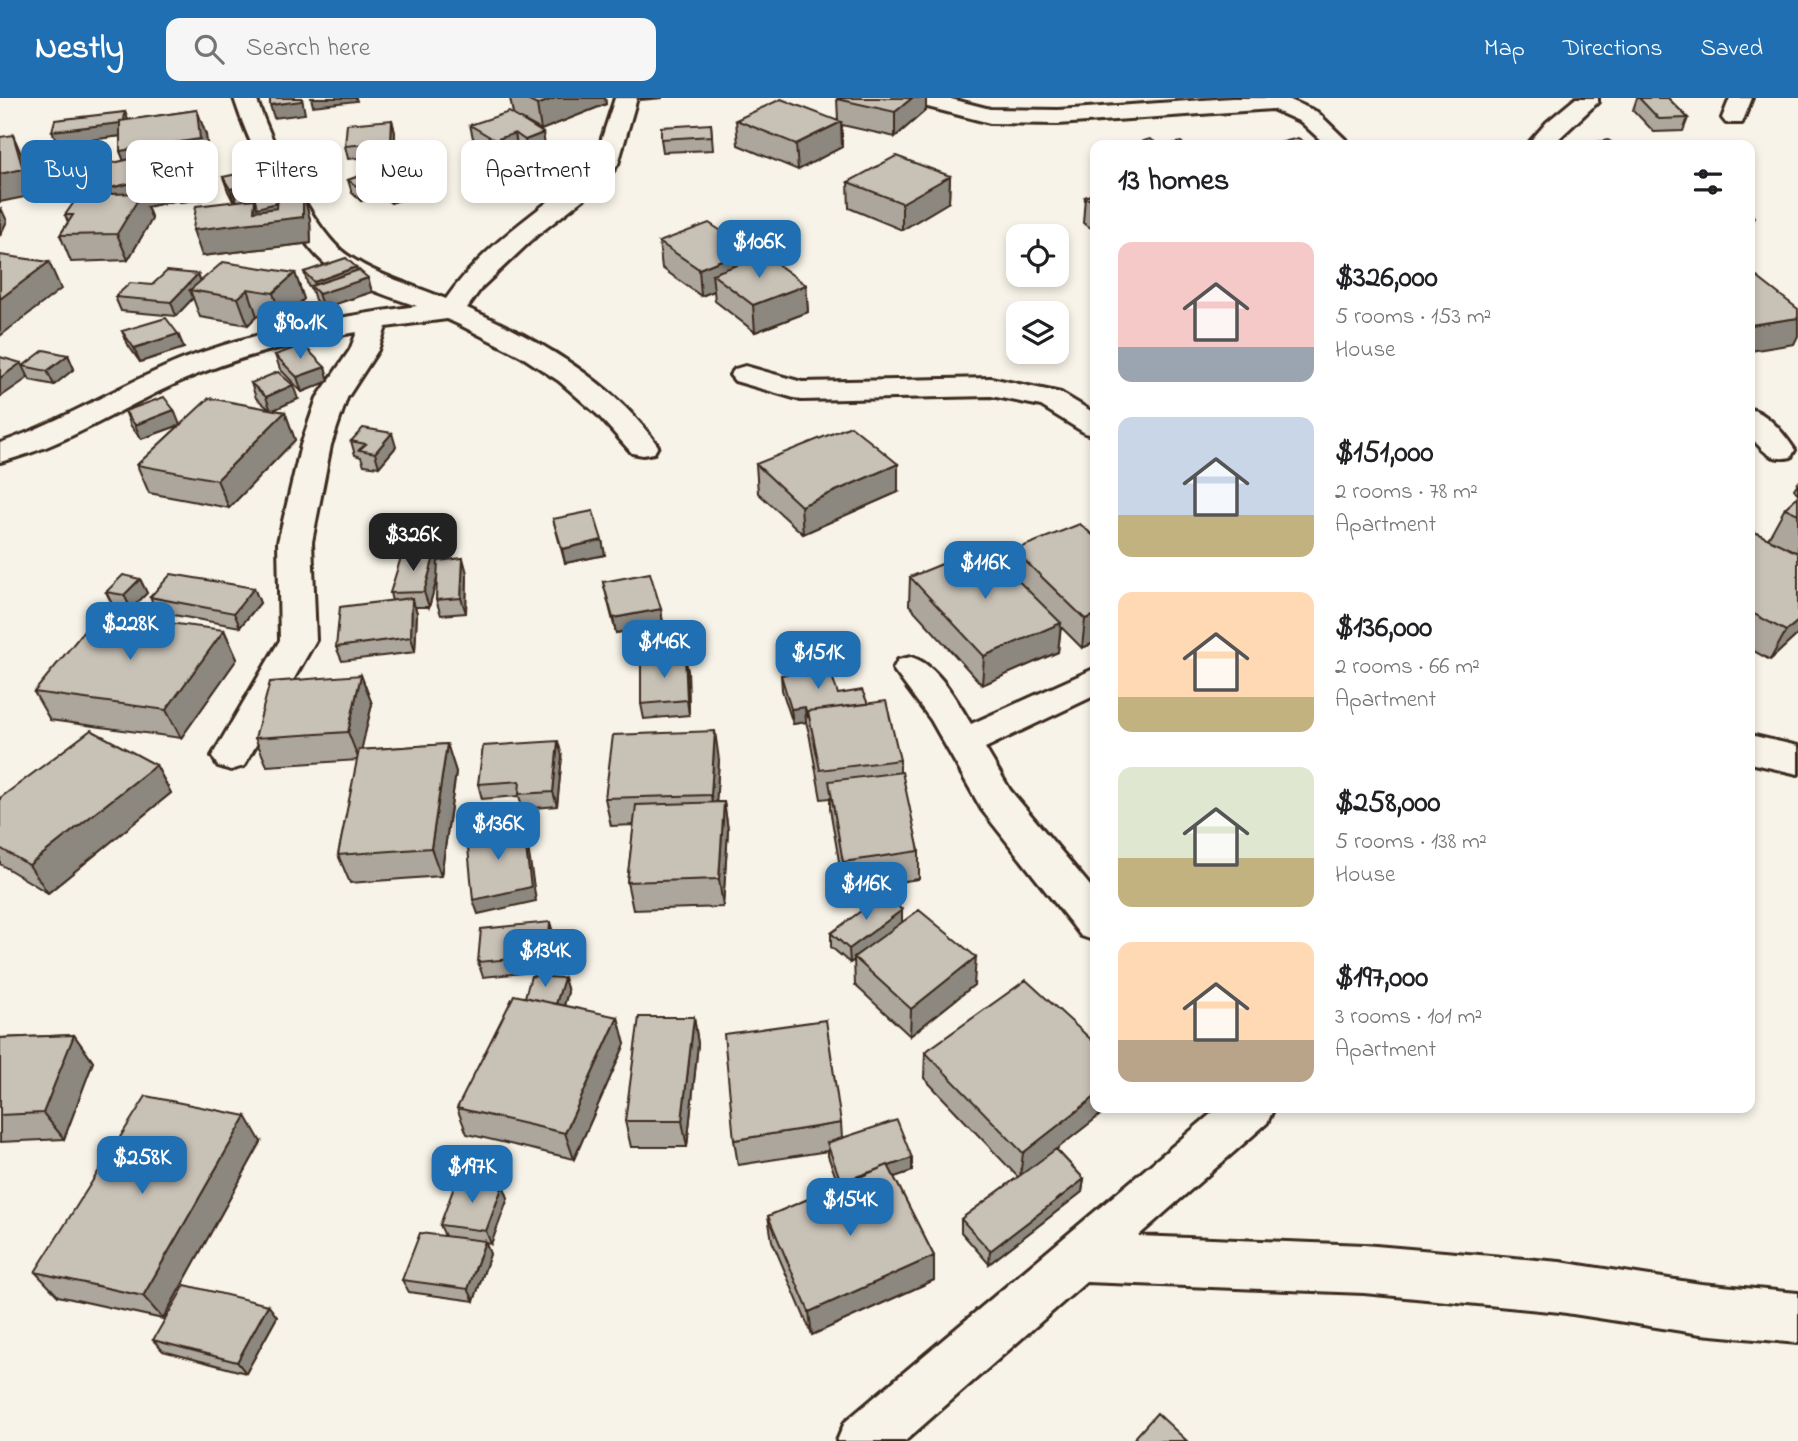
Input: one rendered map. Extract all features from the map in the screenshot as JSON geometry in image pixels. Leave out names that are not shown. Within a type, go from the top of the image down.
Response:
[{"type":"street","points":[[245,98],[261,142],[281,175],[296,213],[323,248],[352,272],[452,310],[555,366],[602,402],[643,446]]},
{"type":"street","points":[[0,453],[70,426],[195,365],[243,349],[375,320],[452,310],[472,281],[527,231],[596,178],[606,164],[626,98]]},
{"type":"street","points":[[920,98],[990,116],[1058,117],[1272,102],[1290,104],[1304,111],[1334,140]]},
{"type":"street","points":[[1543,140],[1555,127],[1587,102],[1587,98]]},
{"type":"street","points":[[232,756],[298,640],[296,542],[316,445],[332,397],[364,350],[375,320]]},
{"type":"street","points":[[745,375],[801,391],[990,387],[1050,399],[1090,423]]},
{"type":"street","points":[[1755,423],[1780,450]]},
{"type":"street","points":[[912,668],[945,712],[996,800],[1090,917]]},
{"type":"street","points":[[963,743],[1090,683]]},
{"type":"street","points":[[1755,750],[1798,760]]},
{"type":"street","points":[[864,1441],[1245,1113]]},
{"type":"street","points":[[1077,1258],[1364,1269],[1560,1287],[1701,1309],[1798,1318]]},
{"type":"building","points":[[270,98],[301,98],[302,101],[270,105]]},
{"type":"building","points":[[523,98],[555,98],[537,105]]},
{"type":"building","points":[[838,98],[912,98],[895,112]]},
{"type":"building","points":[[1639,98],[1668,98],[1688,118],[1659,119]]},
{"type":"building","points":[[781,99],[841,122],[796,144],[736,120]]},
{"type":"building","points":[[197,110],[200,139],[126,140],[126,150],[120,151],[120,121]]},
{"type":"building","points":[[125,112],[124,121],[120,123],[52,131],[55,120]]},
{"type":"building","points":[[509,112],[543,133],[525,140],[515,133],[495,140],[470,125]]},
{"type":"building","points":[[392,120],[391,140],[356,140],[356,145],[345,146],[347,124]]},
{"type":"building","points":[[711,124],[712,136],[661,139],[661,127]]},
{"type":"building","points":[[13,135],[21,169],[0,174],[0,137]]},
{"type":"building","points":[[896,156],[950,176],[902,203],[848,182]]},
{"type":"building","points":[[126,160],[126,184],[112,188],[112,163]]},
{"type":"building","points":[[232,175],[232,189],[230,189],[223,177]]},
{"type":"building","points":[[356,177],[356,186],[348,180]]},
{"type":"building","points":[[112,194],[126,194],[126,203],[136,203],[117,234],[60,235],[73,215],[65,215],[73,203],[112,203]]},
{"type":"building","points":[[232,202],[255,203],[254,211],[277,208],[277,203],[303,203],[303,217],[193,230],[196,206]]},
{"type":"building","points":[[256,203],[277,203],[257,208]]},
{"type":"building","points":[[709,223],[749,249],[699,269],[659,242]]},
{"type":"building","points":[[0,255],[49,262],[0,299]]},
{"type":"building","points":[[765,255],[806,285],[753,305],[712,274]]},
{"type":"building","points":[[346,258],[356,267],[314,282],[304,272]]},
{"type":"building","points":[[223,262],[295,273],[273,293],[248,289],[238,298],[190,290]]},
{"type":"building","points":[[359,270],[368,278],[319,294],[311,286]]},
{"type":"building","points":[[167,271],[198,274],[171,302],[115,297],[130,283],[152,285]]},
{"type":"building","points":[[1755,276],[1798,309],[1798,318],[1755,324]]},
{"type":"building","points":[[166,318],[178,334],[134,348],[122,331]]},
{"type":"building","points":[[303,345],[325,367],[297,377],[275,355]]},
{"type":"building","points":[[44,350],[68,355],[47,371],[23,366]]},
{"type":"building","points":[[0,357],[21,363],[0,378]]},
{"type":"building","points":[[278,372],[293,385],[266,397],[251,383]]},
{"type":"building","points":[[164,397],[174,410],[135,425],[125,411]]},
{"type":"building","points":[[209,398],[285,412],[217,480],[137,465]]},
{"type":"building","points":[[851,426],[898,464],[801,506],[756,464]]},
{"type":"building","points":[[363,428],[392,433],[375,453],[359,450],[366,444],[351,441]]},
{"type":"building","points":[[1798,496],[1798,514],[1785,508]]},
{"type":"building","points":[[593,511],[602,540],[562,549],[553,519]]},
{"type":"building","points":[[1080,524],[1090,533],[1090,617],[1085,619],[1014,550]]},
{"type":"building","points":[[1755,532],[1798,553],[1798,621],[1786,631],[1755,615]]},
{"type":"building","points":[[984,547],[1061,623],[984,656],[910,577]]},
{"type":"building","points":[[435,553],[424,592],[390,593],[402,554]]},
{"type":"building","points":[[463,558],[461,598],[436,600],[438,561]]},
{"type":"building","points":[[650,573],[661,609],[613,618],[603,582]]},
{"type":"building","points":[[171,574],[254,588],[234,613],[150,597]]},
{"type":"building","points":[[123,575],[140,579],[124,595],[106,592]]},
{"type":"building","points":[[412,598],[411,637],[336,647],[340,607]]},
{"type":"building","points":[[98,614],[224,630],[166,710],[34,692]]},
{"type":"building","points":[[685,656],[687,700],[641,704],[641,660]]},
{"type":"building","points":[[829,667],[838,694],[862,690],[868,704],[808,711],[808,718],[805,707],[791,709],[781,675]]},
{"type":"building","points":[[361,675],[348,732],[255,738],[270,682]]},
{"type":"building","points":[[886,701],[900,760],[820,770],[808,711]]},
{"type":"building","points":[[91,730],[156,765],[29,865],[0,848],[0,798]]},
{"type":"building","points":[[715,731],[711,795],[605,798],[613,735]]},
{"type":"building","points":[[558,741],[553,792],[519,794],[520,781],[478,784],[483,746]]},
{"type":"building","points":[[447,744],[431,848],[338,855],[359,750]]},
{"type":"building","points":[[902,772],[919,851],[843,862],[829,781]]},
{"type":"building","points":[[724,802],[719,879],[627,882],[636,805]]},
{"type":"building","points":[[523,825],[531,887],[473,900],[467,837]]},
{"type":"building","points":[[884,894],[902,910],[849,949],[831,933]]},
{"type":"building","points":[[919,910],[976,957],[911,1009],[854,957]]},
{"type":"building","points":[[550,922],[548,956],[478,962],[481,929]]},
{"type":"building","points":[[531,976],[564,978],[556,1004],[525,997]]},
{"type":"building","points":[[1026,980],[1090,1039],[1090,1101],[1023,1153],[925,1052]]},
{"type":"building","points":[[514,995],[618,1017],[565,1133],[457,1108]]},
{"type":"building","points":[[639,1017],[694,1017],[682,1121],[625,1121]]},
{"type":"building","points":[[826,1020],[841,1123],[734,1140],[724,1034]]},
{"type":"building","points":[[74,1035],[43,1113],[0,1115],[0,1038]]},
{"type":"building","points":[[146,1096],[246,1116],[143,1296],[35,1272]]},
{"type":"building","points":[[897,1120],[912,1158],[841,1182],[827,1143]]},
{"type":"building","points":[[1056,1149],[1084,1179],[990,1251],[961,1219]]},
{"type":"building","points":[[888,1165],[934,1256],[809,1312],[768,1216]]},
{"type":"building","points":[[457,1179],[503,1185],[486,1231],[440,1225]]},
{"type":"building","points":[[420,1233],[485,1241],[468,1289],[402,1280]]},
{"type":"building","points":[[185,1285],[268,1305],[237,1362],[153,1340]]},
{"type":"building","points":[[1157,1413],[1187,1441],[1132,1441]]}]
